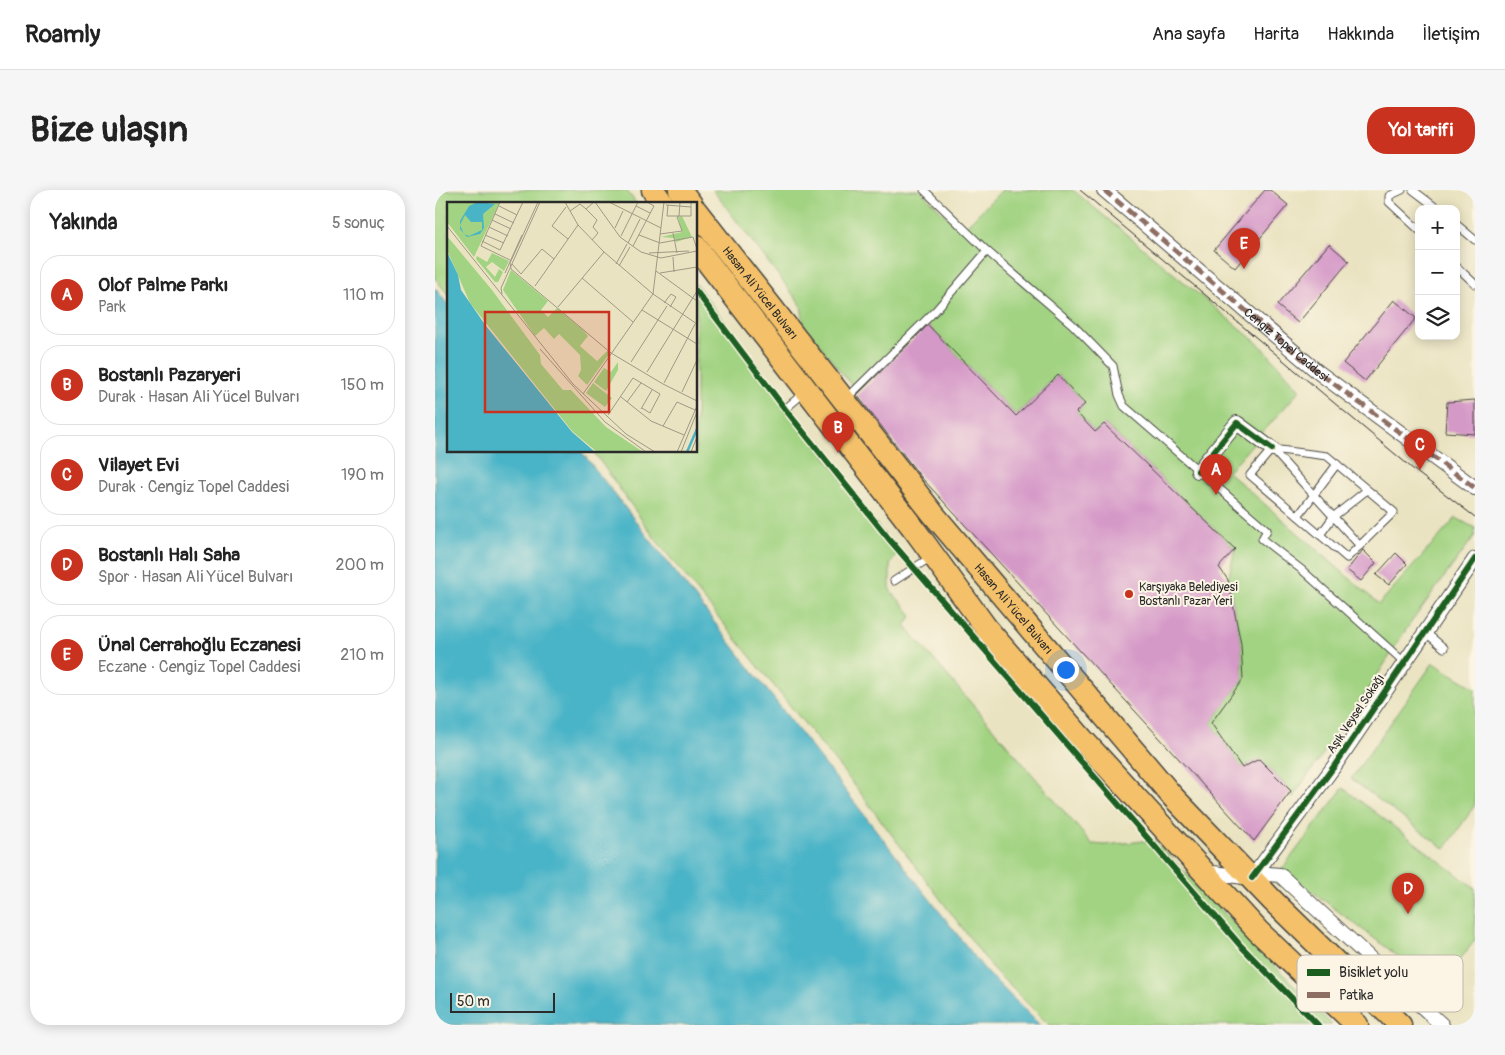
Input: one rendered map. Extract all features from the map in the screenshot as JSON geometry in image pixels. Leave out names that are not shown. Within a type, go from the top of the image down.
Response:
[{"type":"main road","points":[[653,190],[662,202]]},
{"type":"main road","points":[[680,190],[689,202]]},
{"type":"main road","name":"Hasan Ali Yücel Bulvarı","points":[[697,212],[934,515],[1167,790],[1251,878],[1329,955]]},
{"type":"main road","name":"Hasan Ali Yücel Bulvarı","points":[[697,247],[987,629],[1083,740],[1258,931],[1297,968]]},
{"type":"main road","name":"Hasan Ali Yücel Bulvarı","points":[[1343,1012],[1357,1025]]},
{"type":"main road","name":"Hasan Ali Yücel Bulvarı","points":[[1387,1012],[1400,1025]]},
{"type":"street","name":"Cengiz Topel Caddesi","points":[[1104,190],[1318,372],[1475,488]]},
{"type":"street","points":[[1199,471],[1237,423],[1272,449]]},
{"type":"street","name":"Aşık Veysel Sokağı","points":[[1251,878],[1335,764],[1475,559]]},
{"type":"street","points":[[1204,872],[1251,878],[1268,874],[1280,876],[1366,955]]},
{"type":"street","points":[[1428,1012],[1442,1025]]},
{"type":"lane","points":[[924,190],[987,251],[1072,324],[1113,366],[1119,395],[1124,406],[1267,530],[1262,538],[1302,570],[1404,662]]},
{"type":"lane","points":[[1402,190],[1389,196],[1389,202],[1415,226]]},
{"type":"lane","points":[[1413,190],[1434,205]]},
{"type":"lane","points":[[1460,227],[1475,240]]},
{"type":"lane","points":[[845,401],[937,310],[987,251]]},
{"type":"lane","points":[[1460,270],[1475,284]]},
{"type":"lane","points":[[785,409],[807,391]]},
{"type":"lane","points":[[1272,449],[1327,456],[1394,512],[1347,558],[1250,475],[1272,449]]},
{"type":"lane","points":[[1272,449],[1360,546]]},
{"type":"lane","points":[[1298,516],[1337,464]]},
{"type":"lane","points":[[1319,534],[1333,517],[1367,490]]},
{"type":"lane","points":[[893,581],[933,556]]},
{"type":"lane","points":[[1425,632],[1443,648]]},
{"type":"green space","points":[[435,190],[626,190],[635,202],[447,202],[447,293],[435,278]]},
{"type":"green space","points":[[713,190],[920,190],[961,231],[1002,190],[1073,190],[1262,347],[1300,390],[1228,472],[1379,604],[1456,518],[1475,528],[1475,535],[1407,628],[1370,687],[1292,798],[1291,791],[1260,759],[1242,768],[1211,723],[1243,679],[1241,644],[1228,580],[1235,549],[1105,424],[1095,432],[1076,412],[1085,404],[1058,375],[1016,415],[927,324],[856,391],[804,325],[801,305]]},
{"type":"green space","points":[[697,285],[898,553],[890,564],[890,590],[912,615],[905,626],[1092,844],[1105,845],[1154,840],[1297,989],[1297,1012],[1319,1012],[1332,1025],[1049,1025],[994,970],[855,786],[656,540],[594,452],[697,452]]},
{"type":"green space","points":[[1433,663],[1475,688],[1475,805],[1445,849],[1351,779]]},
{"type":"green space","points":[[1343,788],[1475,888],[1475,940],[1463,956],[1396,955],[1282,869]]},
{"type":"water","points":[[435,288],[447,303],[447,452],[582,452],[985,970],[1040,1025],[435,1025]]},
{"type":"building","points":[[1265,190],[1270,190],[1288,205],[1235,268],[1214,250]]},
{"type":"building","points":[[1329,244],[1349,261],[1298,323],[1277,305]]},
{"type":"building","points":[[1394,300],[1415,317],[1365,381],[1343,363]]},
{"type":"building","name":"Karşıyaka Belediyesi Bostanlı Pazar Yeri","points":[[928,325],[1016,416],[1058,375],[1085,404],[1076,412],[1095,432],[1104,424],[1235,549],[1219,567],[1228,580],[1241,644],[1243,679],[1211,723],[1242,768],[1259,759],[1291,791],[1254,841],[921,477],[857,395]]},
{"type":"building","points":[[1475,400],[1475,434],[1445,432],[1447,402]]},
{"type":"building","points":[[1363,550],[1376,563],[1361,581],[1347,570]]},
{"type":"building","points":[[1396,553],[1407,564],[1389,585],[1376,575]]},
{"type":"tram line","points":[[1080,190],[1419,474],[1475,517]]},
{"type":"marked path","points":[[1104,190],[1318,372],[1475,488]]},
{"type":"cycle path","points":[[697,292],[785,409],[889,539],[1240,945],[1297,1003]]},
{"type":"cycle path","points":[[1198,471],[1237,423],[1272,449]]},
{"type":"cycle path","points":[[1252,878],[1335,765],[1475,559]]},
{"type":"cycle path","points":[[1305,1012],[1318,1025]]},
{"type":"place","name":"Ünal Cerrahoğlu Eczanesi","points":[[1244,269]]},
{"type":"place","name":"Bostanlı Pazaryeri","points":[[838,453]]},
{"type":"place","name":"Vilayet Evi","points":[[1420,470]]},
{"type":"place","name":"Olof Palme Parkı","points":[[1216,495]]},
{"type":"place","name":"Karşıyaka Belediyesi Bostanlı Pazar Yeri","points":[[1129,594]]},
{"type":"place","name":"Bostanlı Halı Saha","points":[[1408,914]]}]
